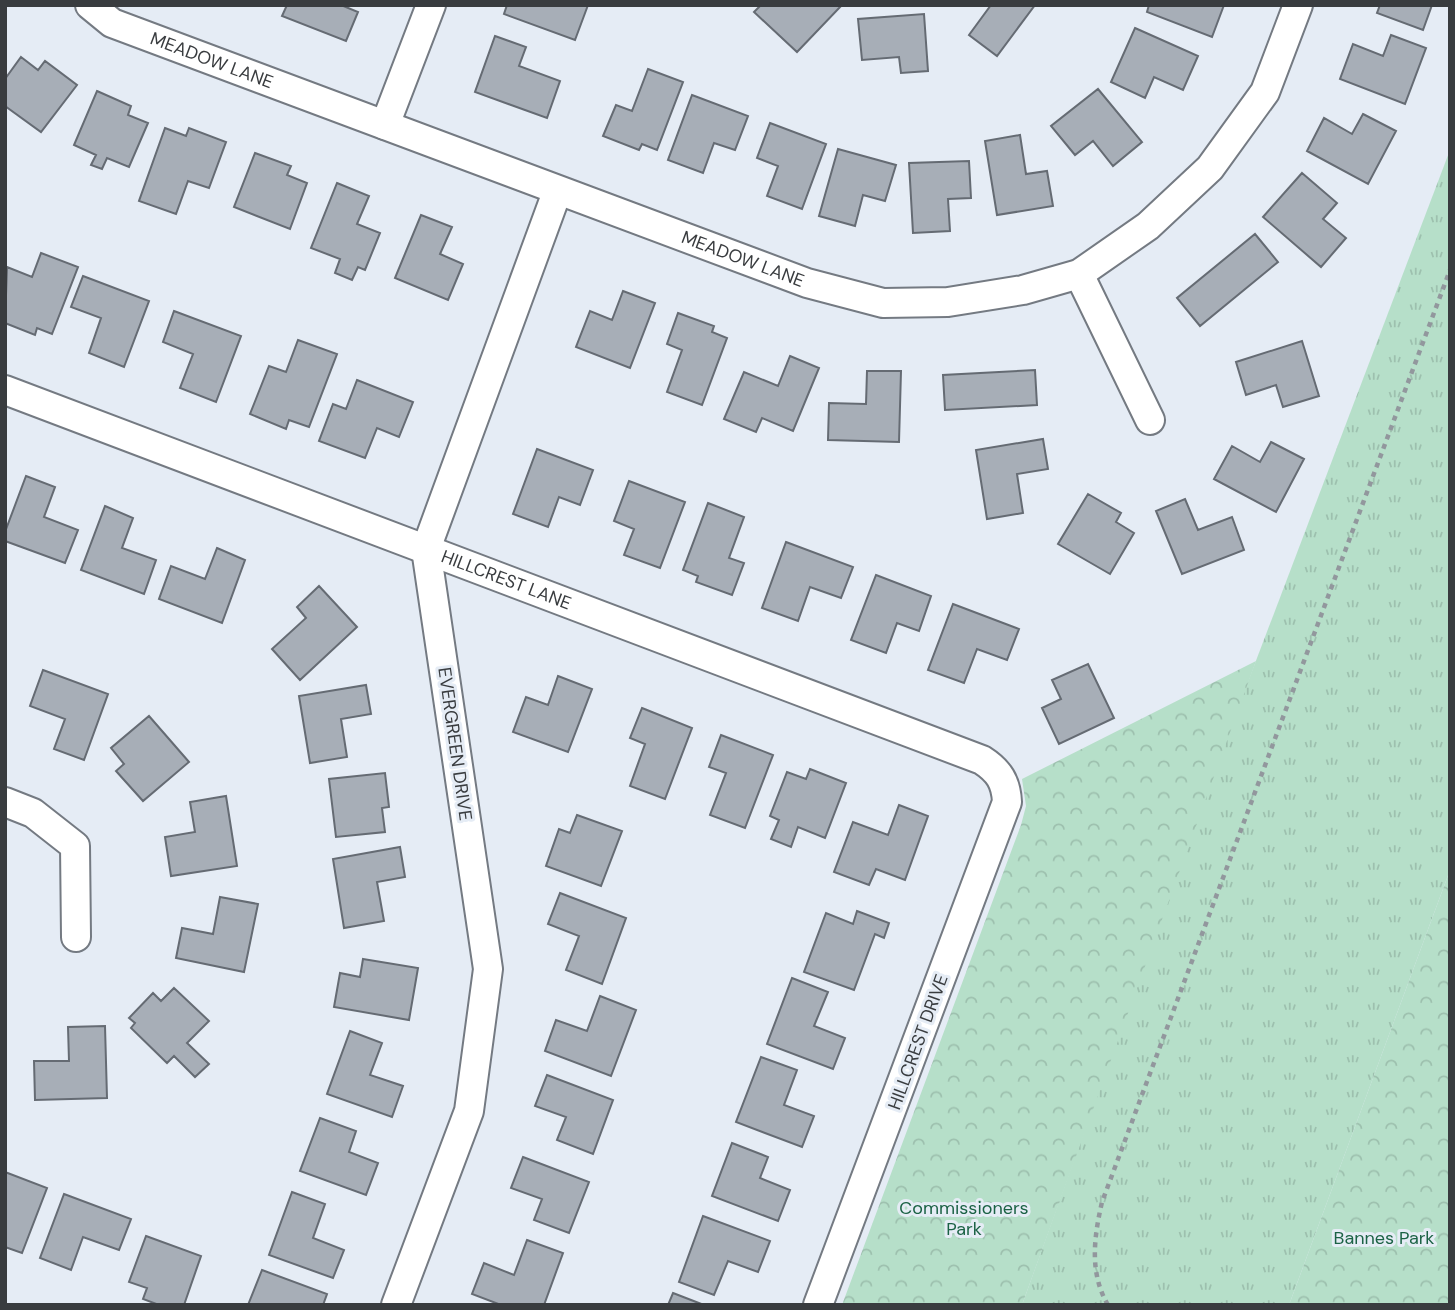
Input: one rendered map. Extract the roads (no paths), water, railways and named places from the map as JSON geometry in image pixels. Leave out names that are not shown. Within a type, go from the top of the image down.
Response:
[{"type":"street","name":"MEADOW LANE","points":[[90,5],[112,23],[557,192],[807,284],[883,303],[948,302],[1023,289],[1079,274],[1149,226],[1210,168],[1265,92],[1298,5]]},
{"type":"street","points":[[386,125],[431,5]]},
{"type":"street","name":"EVERGREEN DRIVE","points":[[396,1305],[469,1111],[488,969],[426,548],[557,192]]},
{"type":"street","points":[[1079,274],[1150,420]]},
{"type":"street","name":"HILLCREST LANE","points":[[5,390],[982,760],[1002,777]]},
{"type":"street","name":"HILLCREST DRIVE","points":[[818,1305],[1007,803],[1002,777]]},
{"type":"street","points":[[5,802],[33,813],[75,846],[76,937]]},
{"type":"park label","name":"Commissioners Park","points":[[964,1218]]},
{"type":"park label","name":"Bannes Park","points":[[1384,1238]]}]
